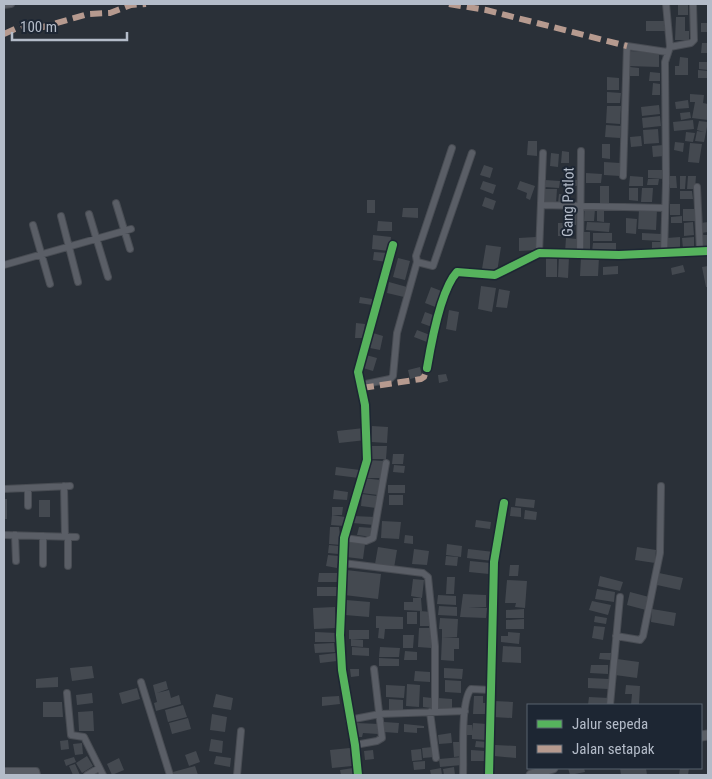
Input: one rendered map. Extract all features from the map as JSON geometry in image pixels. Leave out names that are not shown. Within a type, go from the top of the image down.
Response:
[{"type":"street","points":[[4,5],[11,4]]},
{"type":"street","points":[[664,254],[668,49],[666,4]]},
{"type":"street","points":[[623,176],[626,46],[668,49],[694,40],[693,4]]},
{"type":"street","points":[[361,385],[390,379],[393,376],[397,333],[417,262],[416,256],[452,148]]},
{"type":"street","name":"Gang Potlot","points":[[580,254],[582,151]]},
{"type":"street","points":[[417,262],[434,266],[472,153]]},
{"type":"street","points":[[539,253],[544,153]]},
{"type":"street","points":[[697,187],[700,251]]},
{"type":"street","points":[[116,203],[128,230],[130,249]]},
{"type":"street","points":[[542,205],[665,208]]},
{"type":"street","points":[[89,214],[108,278]]},
{"type":"street","points":[[61,216],[78,282]]},
{"type":"street","points":[[33,224],[50,284]]},
{"type":"street","points":[[4,265],[128,230]]},
{"type":"street","points":[[358,775],[355,745],[349,720],[342,670],[340,635],[344,538],[349,515],[367,460],[368,433],[365,399],[358,372],[393,245]]},
{"type":"street","points":[[427,368],[432,333],[451,281],[457,272],[495,275],[539,253],[664,254],[708,251]]},
{"type":"street","points":[[344,538],[366,541],[373,538],[386,463]]},
{"type":"street","points":[[4,489],[67,486],[66,537],[68,566]]},
{"type":"street","points":[[616,636],[640,640],[643,636],[660,553],[661,486]]},
{"type":"street","points":[[28,488],[28,506]]},
{"type":"street","points":[[489,775],[494,562],[504,503]]},
{"type":"street","points":[[4,535],[76,537]]},
{"type":"street","points":[[15,535],[16,561]]},
{"type":"street","points":[[43,536],[43,564]]},
{"type":"street","points":[[344,563],[422,573],[428,576],[435,646],[433,712],[436,758]]},
{"type":"street","points":[[610,704],[620,597]]},
{"type":"street","points":[[355,745],[381,739],[374,669]]},
{"type":"street","points":[[142,682],[170,775]]},
{"type":"street","points":[[463,775],[465,711],[468,693],[471,689],[491,690]]},
{"type":"street","points":[[67,693],[71,735],[84,737],[103,775]]},
{"type":"street","points":[[349,720],[380,714],[465,711]]},
{"type":"street","points":[[237,775],[241,731]]},
{"type":"street","points":[[87,775],[99,768]]},
{"type":"street","points":[[4,771],[30,770],[36,771],[37,775]]},
{"type":"street","points":[[530,775],[549,771]]},
{"type":"building","points":[[678,4],[688,4],[688,15],[678,15]]},
{"type":"building","points":[[676,17],[685,17],[685,31],[689,31],[689,40],[675,40]]},
{"type":"building","points":[[646,21],[666,21],[666,31],[646,31]]},
{"type":"building","points":[[701,23],[708,23],[708,32],[701,32]]},
{"type":"building","points":[[702,43],[708,43],[708,53],[701,53]]},
{"type":"building","points":[[627,51],[659,52],[659,67],[627,66]]},
{"type":"building","points":[[680,57],[688,58],[688,75],[675,75],[675,66],[679,66]]},
{"type":"building","points":[[699,62],[708,62],[708,70],[699,69]]},
{"type":"building","points":[[630,67],[639,68],[639,76],[630,76]]},
{"type":"building","points":[[698,70],[708,71],[708,78],[698,78]]},
{"type":"building","points":[[650,72],[660,73],[660,81],[649,81]]},
{"type":"building","points":[[607,77],[619,78],[619,90],[607,90]]},
{"type":"building","points":[[653,83],[660,84],[660,95],[652,95]]},
{"type":"building","points":[[607,92],[621,93],[620,103],[607,103]]},
{"type":"building","points":[[690,94],[704,95],[703,103],[708,104],[708,120],[692,118],[695,102],[690,102]]},
{"type":"building","points":[[688,100],[689,108],[676,109],[675,102]]},
{"type":"building","points":[[659,105],[660,114],[642,116],[641,107]]},
{"type":"building","points":[[607,106],[621,106],[620,124],[606,123]]},
{"type":"building","points":[[690,112],[691,118],[681,120],[680,113]]},
{"type":"building","points":[[660,116],[661,126],[643,128],[642,118]]},
{"type":"building","points":[[693,120],[694,129],[674,131],[673,122]]},
{"type":"building","points":[[699,121],[708,122],[704,142],[695,141],[697,131],[704,132],[697,130]]},
{"type":"building","points":[[606,125],[621,126],[620,138],[605,137]]},
{"type":"building","points":[[658,129],[659,143],[644,144],[643,130]]},
{"type":"building","points":[[686,132],[695,133],[693,142],[685,141]]},
{"type":"building","points":[[641,136],[642,146],[631,147],[630,137]]},
{"type":"building","points":[[528,141],[537,141],[537,156],[527,155]]},
{"type":"building","points":[[675,142],[684,143],[683,152],[674,150]]},
{"type":"building","points":[[690,143],[702,144],[699,163],[688,162]]},
{"type":"building","points":[[602,144],[610,144],[610,159],[602,158]]},
{"type":"building","points":[[663,145],[664,156],[653,157],[652,146]]},
{"type":"building","points":[[562,151],[569,152],[569,163],[561,163]]},
{"type":"building","points":[[551,153],[559,154],[558,167],[550,166]]},
{"type":"building","points":[[604,162],[620,163],[620,176],[604,175]]},
{"type":"building","points":[[484,165],[493,168],[490,178],[480,175]]},
{"type":"building","points":[[648,170],[664,170],[664,179],[648,178]]},
{"type":"building","points":[[586,173],[602,174],[601,183],[586,183]]},
{"type":"building","points":[[630,176],[643,177],[643,186],[629,186]]},
{"type":"building","points":[[669,176],[676,176],[677,188],[670,188]]},
{"type":"building","points":[[680,176],[686,176],[685,189],[680,189]]},
{"type":"building","points":[[688,176],[696,176],[695,189],[687,189]]},
{"type":"building","points":[[562,179],[578,180],[578,186],[561,185]]},
{"type":"building","points":[[648,179],[659,179],[658,185],[647,185]]},
{"type":"building","points":[[545,180],[560,181],[559,188],[544,187]]},
{"type":"building","points":[[483,181],[496,185],[493,194],[480,189]]},
{"type":"building","points":[[520,181],[535,186],[530,200],[526,198],[527,193],[517,189]]},
{"type":"building","points":[[600,186],[609,186],[609,204],[600,204]]},
{"type":"building","points":[[629,188],[638,188],[638,201],[629,200]]},
{"type":"building","points":[[642,188],[653,188],[652,202],[641,202]]},
{"type":"building","points":[[545,189],[557,189],[556,204],[544,203]]},
{"type":"building","points":[[680,191],[692,191],[693,199],[680,199]]},
{"type":"building","points":[[559,194],[568,195],[567,204],[558,203]]},
{"type":"building","points":[[485,197],[496,201],[493,210],[482,206]]},
{"type":"building","points":[[367,200],[375,200],[375,213],[367,213]]},
{"type":"building","points":[[670,204],[680,204],[680,215],[670,215]]},
{"type":"building","points":[[403,208],[418,208],[418,218],[402,217]]},
{"type":"building","points":[[585,208],[595,209],[594,221],[584,221]]},
{"type":"building","points":[[639,209],[657,209],[656,230],[638,229]]},
{"type":"building","points":[[683,209],[696,209],[696,221],[683,221]]},
{"type":"building","points":[[597,211],[604,211],[604,222],[597,221]]},
{"type":"building","points":[[565,212],[577,213],[576,225],[564,225]]},
{"type":"building","points":[[682,216],[682,223],[671,223],[671,217]]},
{"type":"building","points":[[626,218],[637,219],[636,234],[626,233]]},
{"type":"building","points":[[378,221],[392,222],[392,231],[377,231]]},
{"type":"building","points":[[587,222],[610,223],[609,232],[586,230]]},
{"type":"building","points":[[693,222],[694,235],[684,236],[684,223]]},
{"type":"building","points":[[708,222],[708,232],[701,233],[701,223]]},
{"type":"building","points":[[558,223],[563,223],[563,236],[558,236]]},
{"type":"building","points":[[582,232],[590,232],[590,250],[582,249]]},
{"type":"building","points":[[593,233],[612,233],[612,241],[593,241]]},
{"type":"building","points":[[642,233],[661,234],[661,241],[642,240]]},
{"type":"building","points":[[373,235],[391,237],[389,251],[372,249]]},
{"type":"building","points":[[702,235],[708,235],[708,250],[703,250]]},
{"type":"building","points":[[536,237],[537,250],[519,251],[519,238]]},
{"type":"building","points":[[680,237],[680,251],[667,251],[667,238]]},
{"type":"building","points":[[694,237],[694,249],[683,249],[682,238]]},
{"type":"building","points":[[566,238],[577,239],[576,253],[565,252]]},
{"type":"building","points":[[652,242],[662,242],[662,252],[652,251]]},
{"type":"building","points":[[593,243],[616,243],[616,252],[592,252]]},
{"type":"building","points":[[486,245],[501,247],[497,272],[482,269]]},
{"type":"building","points":[[374,252],[388,253],[387,262],[373,260]]},
{"type":"building","points":[[559,256],[569,257],[568,278],[558,277]]},
{"type":"building","points":[[546,257],[557,257],[557,277],[546,277]]},
{"type":"building","points":[[581,257],[599,257],[598,276],[580,276]]},
{"type":"building","points":[[398,258],[410,261],[405,280],[393,277]]},
{"type":"building","points":[[683,265],[685,272],[672,275],[671,268]]},
{"type":"building","points":[[618,266],[618,274],[603,275],[603,267]]},
{"type":"building","points":[[708,266],[708,287],[706,287],[702,267]]},
{"type":"building","points":[[389,282],[407,287],[404,297],[387,293]]},
{"type":"building","points":[[481,286],[496,288],[492,312],[478,309]]},
{"type":"building","points":[[431,287],[444,292],[438,308],[425,303]]},
{"type":"building","points":[[499,289],[510,291],[507,308],[496,307]]},
{"type":"building","points":[[360,297],[372,299],[372,305],[359,303]]},
{"type":"building","points":[[449,310],[459,312],[456,331],[446,329]]},
{"type":"building","points":[[425,312],[436,316],[432,327],[421,323]]},
{"type":"building","points":[[356,323],[365,324],[363,338],[355,338]]},
{"type":"building","points":[[417,330],[430,335],[427,342],[414,337]]},
{"type":"building","points":[[373,333],[383,336],[380,350],[370,348]]},
{"type":"building","points":[[366,355],[377,358],[373,371],[363,368]]},
{"type":"building","points":[[420,367],[422,376],[410,379],[408,370]]},
{"type":"building","points":[[446,374],[448,381],[439,383],[438,375]]},
{"type":"building","points":[[372,426],[388,427],[387,443],[371,442]]},
{"type":"building","points":[[364,428],[366,440],[339,443],[337,431]]},
{"type":"building","points":[[371,446],[387,446],[386,459],[371,459]]},
{"type":"building","points":[[393,454],[404,454],[403,464],[392,464]]},
{"type":"building","points":[[368,460],[383,461],[382,478],[367,478]]},
{"type":"building","points":[[394,465],[405,466],[404,473],[393,472]]},
{"type":"building","points":[[336,467],[360,470],[359,478],[335,475]]},
{"type":"building","points":[[363,478],[380,480],[378,495],[362,493]]},
{"type":"building","points":[[388,485],[405,485],[405,493],[388,493]]},
{"type":"building","points":[[334,490],[348,492],[347,500],[333,499]]},
{"type":"building","points":[[362,494],[377,496],[376,508],[361,506]]},
{"type":"building","points":[[389,495],[403,495],[403,505],[389,505]]},
{"type":"building","points":[[516,498],[535,500],[534,508],[515,506]]},
{"type":"building","points":[[4,499],[7,499],[7,519],[4,519]]},
{"type":"building","points":[[39,500],[50,500],[50,517],[39,517]]},
{"type":"building","points":[[332,507],[343,507],[342,515],[332,515]]},
{"type":"building","points":[[511,507],[521,508],[521,517],[510,516]]},
{"type":"building","points":[[525,510],[537,512],[536,520],[524,519]]},
{"type":"building","points":[[332,515],[345,517],[344,526],[331,525]]},
{"type":"building","points":[[353,516],[375,517],[374,525],[353,523]]},
{"type":"building","points":[[476,520],[491,522],[490,529],[475,527]]},
{"type":"building","points":[[382,521],[401,522],[399,539],[381,538]]},
{"type":"building","points":[[330,527],[339,527],[341,545],[329,544]]},
{"type":"building","points":[[359,527],[373,528],[372,537],[357,535]]},
{"type":"building","points":[[405,535],[413,536],[413,544],[404,543]]},
{"type":"building","points":[[348,542],[365,544],[363,559],[346,557]]},
{"type":"building","points":[[447,544],[462,546],[461,557],[446,555]]},
{"type":"building","points":[[329,545],[339,546],[338,554],[328,553]]},
{"type":"building","points":[[378,547],[397,550],[394,568],[375,564]]},
{"type":"building","points":[[637,547],[656,550],[655,563],[635,560]]},
{"type":"building","points":[[414,549],[429,551],[427,565],[412,564]]},
{"type":"building","points":[[468,549],[494,552],[493,561],[467,558]]},
{"type":"building","points":[[328,555],[339,556],[337,568],[326,566]]},
{"type":"building","points":[[446,556],[458,557],[457,566],[445,565]]},
{"type":"building","points":[[470,561],[490,563],[489,574],[469,572]]},
{"type":"building","points":[[510,565],[519,565],[518,576],[509,576]]},
{"type":"building","points":[[346,570],[381,574],[378,599],[344,595]]},
{"type":"building","points":[[319,573],[339,573],[339,582],[318,582]]},
{"type":"building","points":[[659,573],[683,578],[680,590],[657,585]]},
{"type":"building","points":[[600,576],[623,582],[620,591],[598,586]]},
{"type":"building","points":[[447,577],[455,577],[454,594],[446,594]]},
{"type":"building","points":[[413,579],[424,580],[422,598],[411,596]]},
{"type":"building","points":[[507,580],[527,581],[525,608],[515,607],[516,603],[505,603]]},
{"type":"building","points":[[317,587],[338,587],[338,596],[317,596]]},
{"type":"building","points":[[597,589],[615,592],[614,602],[595,599]]},
{"type":"building","points":[[630,592],[649,597],[646,610],[627,605]]},
{"type":"building","points":[[463,594],[486,595],[486,607],[468,607],[487,608],[486,618],[460,617]]},
{"type":"building","points":[[438,595],[456,596],[456,605],[437,604]]},
{"type":"building","points":[[413,598],[421,598],[422,611],[404,610],[404,602],[413,602]]},
{"type":"building","points":[[346,600],[370,602],[369,617],[345,615]]},
{"type":"building","points":[[592,601],[611,605],[608,615],[589,610]]},
{"type":"building","points":[[439,606],[457,607],[457,616],[438,615]]},
{"type":"building","points":[[335,607],[336,628],[314,629],[313,608]]},
{"type":"building","points":[[524,609],[524,618],[506,618],[506,610]]},
{"type":"building","points":[[652,609],[676,613],[674,626],[651,622]]},
{"type":"building","points":[[420,611],[431,612],[430,626],[420,626]]},
{"type":"building","points":[[407,612],[417,612],[417,624],[407,624]]},
{"type":"building","points":[[376,616],[403,617],[403,629],[385,629],[384,639],[378,638],[379,628],[376,628]]},
{"type":"building","points":[[595,616],[607,618],[606,624],[594,622]]},
{"type":"building","points":[[440,618],[458,619],[457,637],[442,637],[442,629],[439,629]]},
{"type":"building","points":[[524,619],[524,629],[506,629],[506,620]]},
{"type":"building","points":[[594,626],[605,627],[603,640],[592,638]]},
{"type":"building","points":[[419,628],[432,628],[431,648],[418,647]]},
{"type":"building","points":[[349,630],[369,630],[369,639],[349,639]]},
{"type":"building","points":[[315,632],[337,633],[337,642],[315,642]]},
{"type":"building","points":[[508,632],[520,633],[519,644],[501,642],[501,636],[508,636]]},
{"type":"building","points":[[403,635],[414,635],[413,648],[403,648]]},
{"type":"building","points":[[442,637],[459,638],[459,649],[454,649],[454,661],[441,660]]},
{"type":"building","points":[[351,639],[363,640],[363,647],[351,646]]},
{"type":"building","points":[[334,643],[335,652],[315,653],[314,644]]},
{"type":"building","points":[[503,646],[521,647],[521,663],[502,662]]},
{"type":"building","points":[[352,647],[369,648],[369,656],[352,655]]},
{"type":"building","points":[[380,647],[400,648],[399,657],[379,657]]},
{"type":"building","points":[[405,651],[417,652],[417,660],[404,660]]},
{"type":"building","points":[[336,653],[337,661],[320,663],[319,655]]},
{"type":"building","points":[[600,653],[611,653],[610,660],[599,659]]},
{"type":"building","points":[[379,658],[399,659],[399,666],[379,666]]},
{"type":"building","points":[[617,659],[639,662],[637,678],[615,675]]},
{"type":"building","points":[[591,665],[608,665],[608,674],[590,673]]},
{"type":"building","points":[[92,666],[94,678],[72,681],[70,668]]},
{"type":"building","points":[[444,668],[463,669],[462,679],[444,678]]},
{"type":"building","points":[[350,669],[359,669],[359,676],[351,677]]},
{"type":"building","points":[[415,671],[430,672],[430,682],[414,681]]},
{"type":"building","points":[[58,677],[58,687],[36,688],[36,679]]},
{"type":"building","points":[[588,678],[609,679],[608,689],[588,688]]},
{"type":"building","points":[[445,680],[461,681],[461,693],[445,692]]},
{"type":"building","points":[[166,681],[168,689],[157,693],[169,690],[171,698],[179,695],[181,704],[156,711],[154,703],[157,702],[153,685]]},
{"type":"building","points":[[407,684],[420,685],[419,707],[406,706]]},
{"type":"building","points":[[386,685],[405,686],[404,698],[386,697]]},
{"type":"building","points":[[626,685],[640,686],[639,704],[631,704],[632,694],[625,694]]},
{"type":"building","points":[[137,688],[140,699],[122,704],[119,693]]},
{"type":"building","points":[[92,693],[93,703],[77,705],[76,695]]},
{"type":"building","points":[[216,694],[233,698],[231,710],[213,707]]},
{"type":"building","points":[[339,696],[340,704],[322,706],[322,697]]},
{"type":"building","points":[[474,696],[483,696],[483,703],[488,703],[487,714],[473,714]]},
{"type":"building","points":[[423,697],[432,698],[431,708],[423,707]]},
{"type":"building","points":[[589,697],[609,698],[608,704],[588,704]]},
{"type":"building","points":[[438,698],[452,699],[452,710],[437,709]]},
{"type":"building","points":[[389,699],[403,700],[403,711],[389,710]]},
{"type":"building","points":[[494,701],[513,702],[512,718],[493,717]]},
{"type":"building","points":[[43,702],[62,702],[63,717],[43,717]]},
{"type":"building","points":[[183,705],[187,717],[168,722],[165,710]]},
{"type":"building","points":[[93,711],[94,731],[79,731],[78,712]]},
{"type":"building","points":[[212,714],[227,717],[225,732],[210,730]]},
{"type":"building","points":[[188,718],[191,729],[172,734],[169,723]]},
{"type":"building","points":[[384,722],[399,723],[398,733],[384,732]]},
{"type":"building","points":[[356,723],[379,724],[378,734],[363,733],[362,737],[355,737]]},
{"type":"building","points":[[473,723],[487,724],[486,740],[472,739],[472,735],[465,735],[466,725],[472,725],[472,731]]},
{"type":"building","points":[[404,724],[424,726],[424,728],[417,728],[417,733],[404,732]]},
{"type":"building","points":[[451,733],[452,743],[439,744],[438,735]]},
{"type":"building","points":[[211,739],[223,741],[222,753],[209,751]]},
{"type":"building","points":[[68,740],[69,749],[61,750],[60,741]]},
{"type":"building","points":[[476,741],[487,742],[487,748],[475,747]]},
{"type":"building","points":[[453,742],[461,742],[462,756],[454,757]]},
{"type":"building","points":[[82,743],[83,754],[75,755],[73,744]]},
{"type":"building","points":[[495,745],[516,746],[516,758],[494,756]]},
{"type":"building","points":[[433,747],[434,757],[423,758],[422,748]]},
{"type":"building","points":[[350,748],[352,766],[332,768],[330,750]]},
{"type":"building","points":[[421,749],[422,760],[412,761],[411,750]]},
{"type":"building","points":[[373,750],[374,759],[365,760],[364,751]]},
{"type":"building","points":[[471,750],[485,751],[485,761],[471,761]]},
{"type":"building","points":[[196,751],[200,762],[189,766],[185,755]]},
{"type":"building","points":[[87,756],[93,766],[82,773],[76,763]]},
{"type":"building","points":[[216,756],[231,758],[230,767],[214,764]]},
{"type":"building","points":[[74,757],[76,762],[66,766],[64,760]]},
{"type":"building","points":[[462,757],[462,765],[440,767],[439,759]]},
{"type":"building","points":[[119,758],[124,770],[112,775],[107,764]]},
{"type":"building","points":[[425,761],[425,769],[414,770],[413,762]]},
{"type":"building","points":[[75,764],[80,775],[73,775],[69,766]]},
{"type":"building","points":[[195,766],[198,775],[174,775],[173,772]]},
{"type":"building","points":[[454,767],[455,775],[444,775],[443,769]]},
{"type":"building","points":[[353,768],[354,775],[341,775],[340,770]]},
{"type":"building","points":[[441,768],[442,775],[431,775],[430,770]]},
{"type":"building","points":[[568,769],[584,769],[585,772],[570,775]]},
{"type":"building","points":[[620,769],[646,769],[647,775],[621,775]]},
{"type":"building","points":[[680,769],[689,769],[688,775],[679,775]]},
{"type":"marked path","points":[[4,34],[24,25],[43,27],[88,14],[110,13],[131,5],[146,4]]},
{"type":"marked path","points":[[449,4],[486,10],[627,46]]},
{"type":"marked path","points":[[362,388],[421,379],[424,377],[427,368]]},
{"type":"cycle path","points":[[358,775],[355,745],[342,670],[340,635],[344,538],[367,460],[365,405],[358,372],[393,245]]},
{"type":"cycle path","points":[[427,368],[434,332],[446,291],[457,272],[495,275],[539,253],[619,255],[708,251]]},
{"type":"cycle path","points":[[489,775],[494,562],[504,503]]}]
